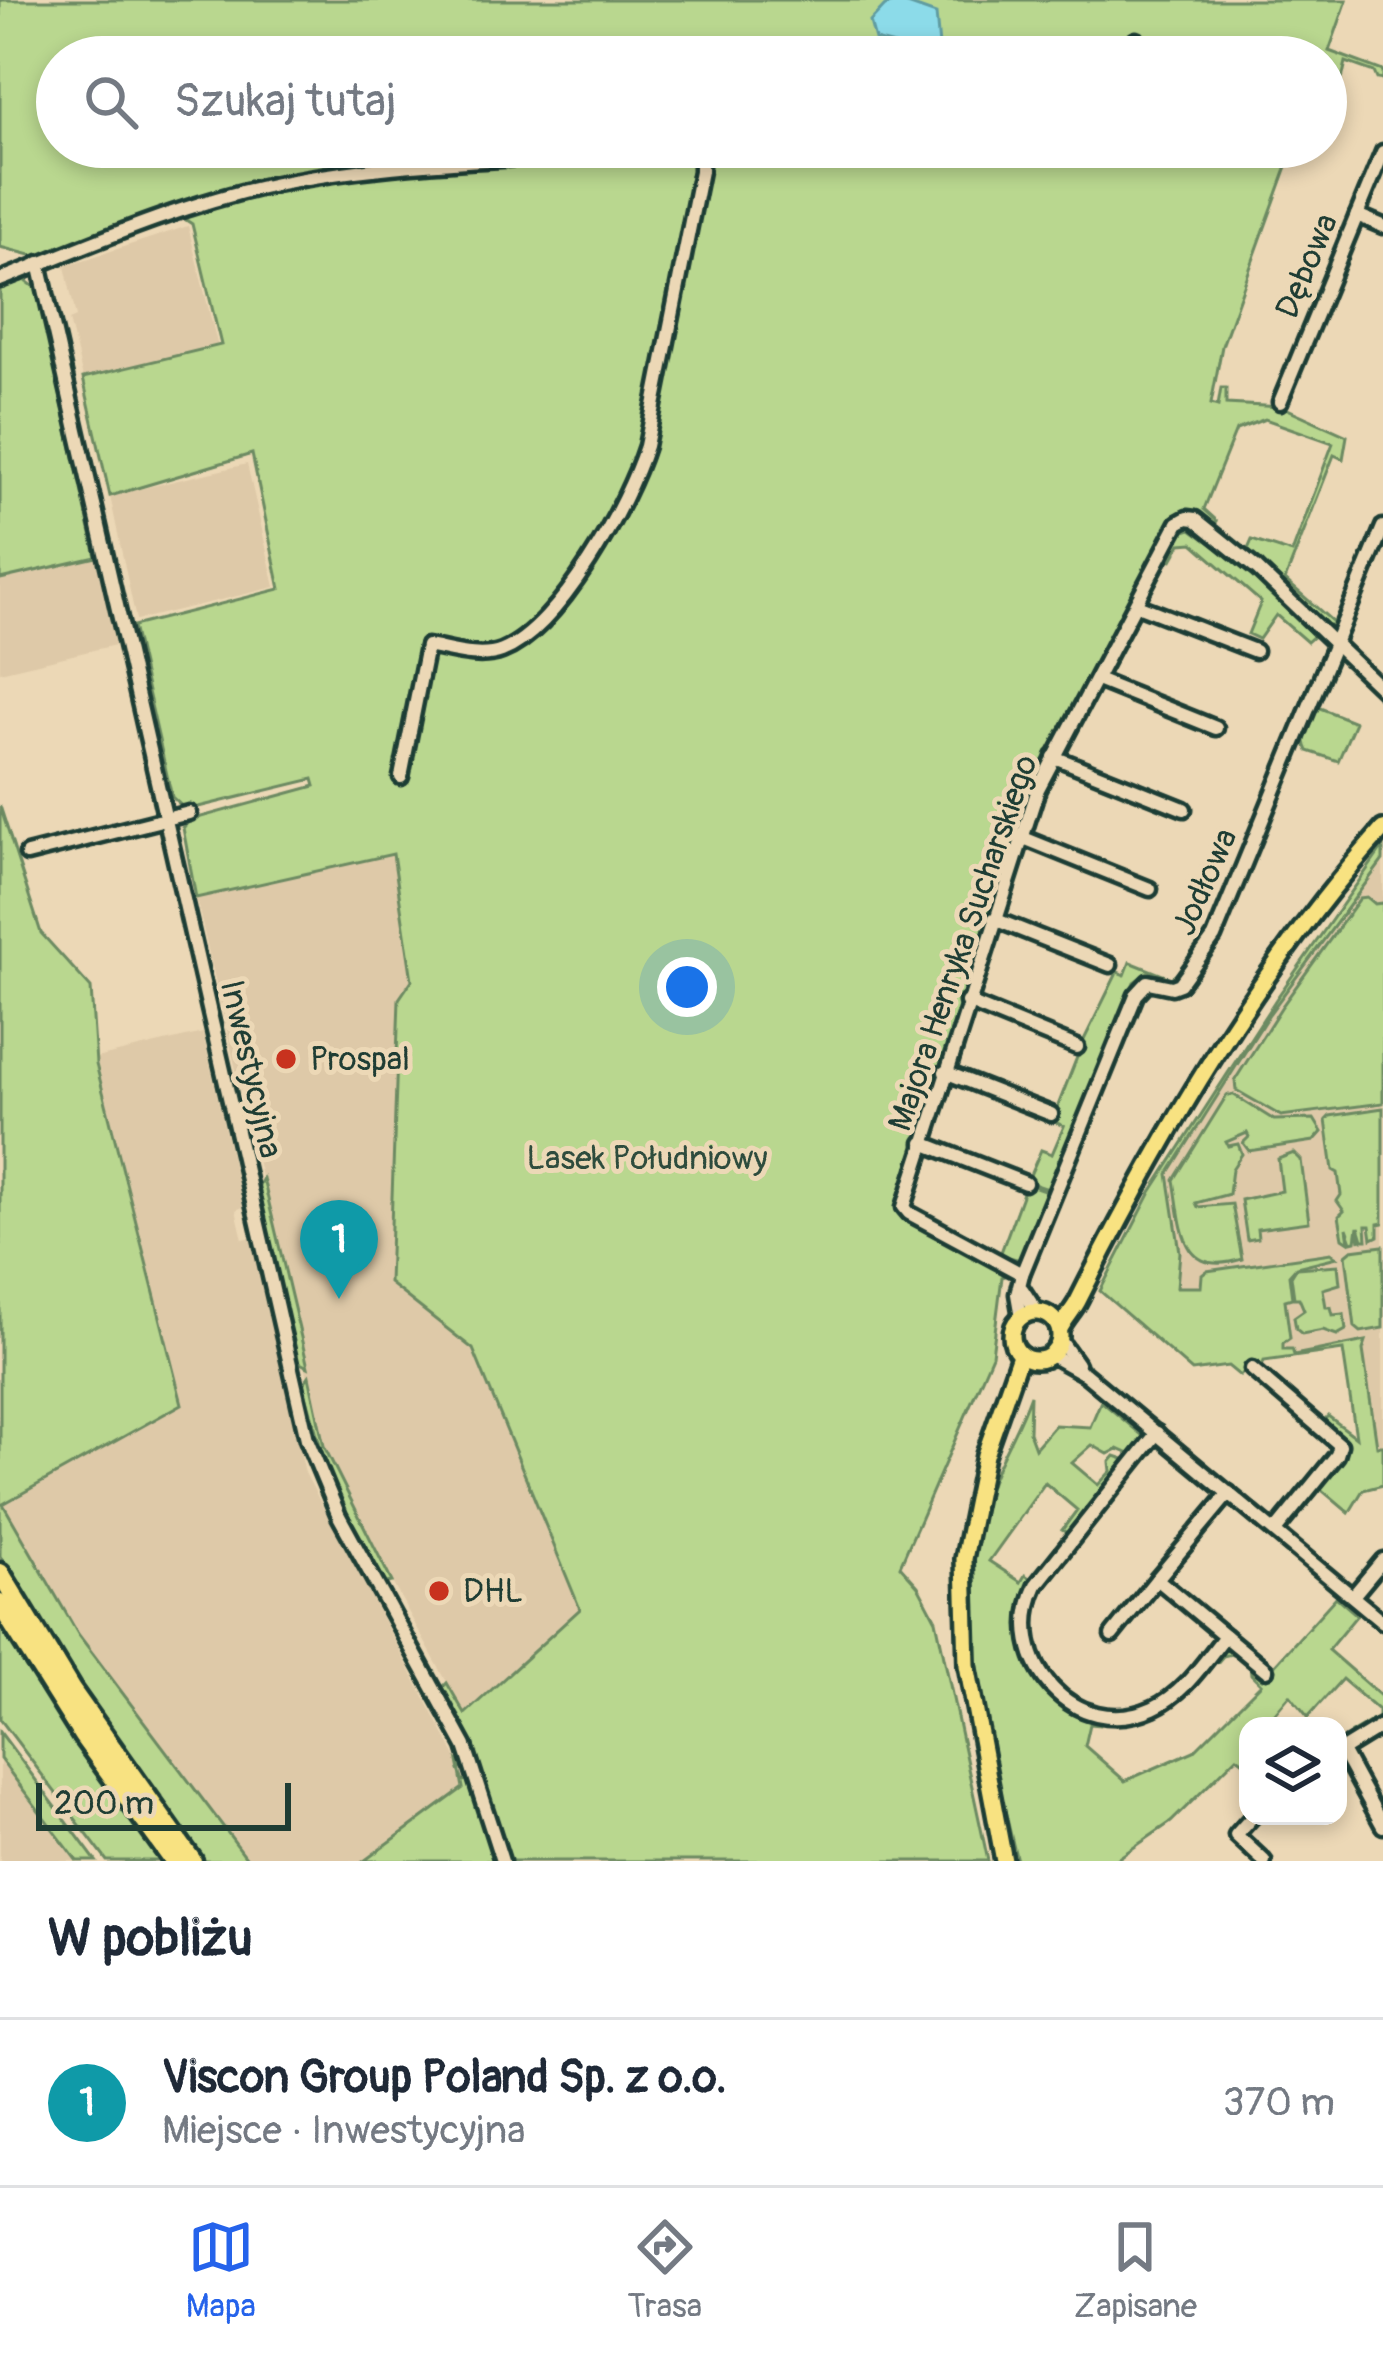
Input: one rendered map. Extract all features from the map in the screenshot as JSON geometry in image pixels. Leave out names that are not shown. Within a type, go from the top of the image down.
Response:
[{"type":"highway","points":[[0,1573],[98,1729],[192,1861]]},
{"type":"highway","points":[[0,1604],[83,1736],[174,1861]]},
{"type":"main road","points":[[1004,1861],[968,1664],[964,1576],[971,1512],[985,1456],[1026,1357],[1087,1281],[1185,1102],[1231,1029],[1283,952],[1383,830]]},
{"type":"main road","points":[[1026,1357],[1012,1340],[1046,1328]]},
{"type":"street","name":"Dębowa","points":[[1280,402],[1383,152]]},
{"type":"street","points":[[0,280],[226,198],[290,182],[390,168]]},
{"type":"street","points":[[401,777],[427,646],[489,654],[527,634],[568,592],[634,476],[651,424],[701,168]]},
{"type":"street","points":[[1357,215],[1383,226]]},
{"type":"street","name":"Inwestycyjna","points":[[39,263],[307,1439],[339,1516],[465,1746],[502,1861]]},
{"type":"street","name":"Majora Henryka Sucharskiego","points":[[1021,1279],[904,1210],[1021,837],[1054,757],[1172,532],[1184,519],[1195,519],[1251,564],[1334,645]]},
{"type":"street","name":"Jodłowa","points":[[1021,1279],[1136,995],[1148,982],[1180,984],[1214,937],[1383,527]]},
{"type":"street","points":[[1137,605],[1255,650]]},
{"type":"street","points":[[1334,645],[1383,691]]},
{"type":"street","points":[[1097,680],[1216,728]]},
{"type":"street","points":[[1054,757],[1184,809]]},
{"type":"street","points":[[28,854],[189,813]]},
{"type":"street","points":[[1021,837],[1150,889]]},
{"type":"street","points":[[994,919],[1110,964]]},
{"type":"street","points":[[967,1002],[1077,1047]]},
{"type":"street","points":[[945,1072],[1051,1114]]},
{"type":"street","points":[[923,1143],[1024,1183]]},
{"type":"street","points":[[1021,1279],[1026,1300],[1085,1374],[1383,1622]]},
{"type":"street","points":[[1252,1369],[1340,1445],[1337,1455],[1275,1531]]},
{"type":"street","points":[[1157,1433],[1036,1585],[1027,1614],[1028,1651],[1046,1684],[1067,1702],[1094,1714],[1119,1716],[1142,1713],[1174,1696],[1225,1636]]},
{"type":"street","points":[[1112,1635],[1229,1493]]},
{"type":"street","points":[[1353,1596],[1383,1560]]},
{"type":"street","points":[[1157,1579],[1266,1670]]},
{"type":"street","points":[[1347,1748],[1383,1725]]},
{"type":"street","points":[[1347,1764],[1383,1826]]},
{"type":"street","points":[[1245,1825],[1236,1835],[1264,1861]]},
{"type":"shaded area","points":[[188,226],[218,347],[83,378],[69,320],[76,317],[65,266]]},
{"type":"shaded area","points":[[247,464],[275,587],[136,620],[110,496]]},
{"type":"shaded area","points":[[96,557],[115,645],[0,672],[0,579]]},
{"type":"shaded area","points":[[1383,847],[1383,1485],[1363,1490],[1343,1350],[1192,1371],[1100,1291],[1151,1192]]},
{"type":"shaded area","points":[[393,853],[412,981],[399,999],[396,1072],[471,1347],[580,1610],[465,1715],[324,1446],[196,898]]},
{"type":"shaded area","points":[[203,1033],[243,1207],[236,1210],[243,1239],[253,1237],[305,1473],[460,1764],[463,1788],[363,1861],[249,1861],[78,1634],[3,1503],[182,1404],[96,1058]]},
{"type":"shaded area","points":[[0,1759],[68,1849],[77,1861],[0,1861]]},
{"type":"green space","name":"Lasek Południowy","points":[[0,0],[1347,0],[1334,36],[36,36],[36,168],[1286,168],[1222,346],[1211,404],[1218,406],[1221,388],[1226,388],[1226,404],[1283,407],[1347,436],[1343,459],[1334,455],[1285,580],[1334,623],[1341,619],[1337,626],[1325,624],[1246,554],[1252,540],[1292,553],[1333,443],[1265,419],[1236,430],[1204,509],[1217,521],[1212,527],[1191,511],[1176,517],[1022,820],[898,1204],[902,1215],[1014,1273],[1002,1277],[992,1355],[900,1566],[918,1586],[936,1620],[988,1861],[508,1861],[467,1734],[443,1687],[447,1683],[465,1714],[580,1609],[473,1349],[389,1283],[399,999],[412,980],[393,854],[196,898],[183,828],[190,820],[315,786],[313,779],[186,810],[172,797],[133,626],[280,589],[252,454],[110,496],[83,378],[221,345],[192,224],[172,211],[38,257],[0,247]]},
{"type":"green space","points":[[1347,58],[1383,71],[1383,80],[1347,62]]},
{"type":"green space","points":[[25,280],[37,289],[96,557],[0,579],[0,288]]},
{"type":"green space","points":[[1191,529],[1242,566],[1316,634],[1307,642],[1276,615],[1259,639],[1248,634],[1261,602],[1193,543],[1181,544],[1172,560],[1167,558],[1184,531]]},
{"type":"green space","points":[[1315,706],[1355,722],[1338,761],[1308,751],[1305,734]]},
{"type":"green space","points":[[0,806],[41,933],[91,988],[96,1064],[182,1404],[3,1504],[78,1634],[249,1861],[204,1861],[77,1685],[0,1556]]},
{"type":"green space","points":[[1383,847],[1383,860],[1269,1014],[1168,1174],[1180,1252],[1177,1287],[1201,1287],[1207,1271],[1331,1253],[1337,1257],[1296,1267],[1289,1275],[1292,1298],[1285,1300],[1290,1338],[1283,1349],[1292,1349],[1294,1355],[1366,1341],[1363,1350],[1377,1446],[1383,1446],[1383,1485],[1363,1490],[1349,1513],[1317,1486],[1347,1449],[1325,1419],[1328,1416],[1356,1437],[1343,1350],[1264,1361],[1262,1367],[1252,1364],[1240,1376],[1228,1366],[1192,1371],[1100,1291],[1151,1192],[1276,999]]},
{"type":"green space","points":[[1360,898],[1375,904],[1383,903],[1383,1103],[1281,1116],[1236,1090],[1235,1080],[1282,1006]]},
{"type":"green space","points":[[1130,962],[1170,978],[1183,971],[1173,979],[1145,974],[1134,982],[1051,1190],[1027,1182],[1041,1150],[1052,1154],[1064,1126],[1052,1121],[1079,1052],[1034,1024],[1082,1044],[1116,975],[1105,967],[1125,975]]},
{"type":"green space","points":[[1227,1095],[1274,1120],[1314,1119],[1322,1132],[1314,1141],[1249,1151],[1243,1143],[1247,1133],[1226,1142],[1228,1146],[1238,1144],[1242,1154],[1232,1169],[1229,1194],[1196,1203],[1198,1207],[1232,1204],[1242,1259],[1221,1263],[1195,1255],[1187,1244],[1174,1180]]},
{"type":"green space","points":[[1383,1108],[1383,1223],[1372,1239],[1370,1226],[1366,1226],[1367,1240],[1359,1227],[1360,1241],[1358,1227],[1352,1242],[1347,1228],[1349,1242],[1343,1238],[1339,1216],[1344,1211],[1337,1201],[1341,1195],[1326,1120]]},
{"type":"green space","points":[[1294,1153],[1301,1160],[1309,1222],[1257,1229],[1258,1238],[1247,1240],[1241,1200],[1282,1191],[1278,1159]]},
{"type":"green space","points":[[263,1178],[308,1367],[298,1362],[258,1187]]},
{"type":"green space","points":[[1027,1184],[1050,1192],[1021,1260],[1000,1255],[1024,1190],[1020,1187]]},
{"type":"green space","points":[[1383,1246],[1383,1328],[1361,1332],[1355,1327],[1346,1255]]},
{"type":"green space","points":[[1338,1265],[1340,1284],[1323,1289],[1326,1307],[1331,1307],[1333,1315],[1344,1314],[1346,1330],[1337,1335],[1323,1330],[1302,1334],[1294,1317],[1304,1310],[1299,1298],[1294,1298],[1291,1276],[1296,1268]]},
{"type":"green space","points":[[309,1376],[324,1446],[392,1582],[386,1583],[331,1485],[303,1384]]},
{"type":"green space","points":[[1030,1395],[1029,1432],[1035,1448],[1055,1425],[1090,1427],[1101,1401],[1148,1440],[1134,1456],[1118,1449],[1108,1454],[1092,1445],[1072,1463],[1098,1485],[1111,1471],[1115,1456],[1130,1461],[1069,1534],[1062,1530],[1077,1510],[1045,1483],[989,1561],[1021,1582],[1025,1575],[1033,1580],[1023,1624],[1031,1670],[1051,1693],[1102,1719],[1100,1725],[1090,1724],[1085,1746],[1125,1781],[1194,1751],[1261,1684],[1251,1674],[1250,1665],[1235,1653],[1218,1662],[1212,1657],[1227,1643],[1254,1666],[1252,1671],[1262,1679],[1336,1597],[1357,1615],[1328,1650],[1383,1698],[1381,1722],[1354,1738],[1351,1733],[1378,1717],[1378,1710],[1342,1679],[1308,1717],[1290,1695],[1272,1717],[1239,1717],[1239,1758],[1171,1822],[1114,1861],[1017,1861],[981,1688],[973,1599],[985,1498]]},
{"type":"green space","points":[[0,1621],[68,1728],[163,1861],[107,1861],[0,1719]]},
{"type":"green space","points":[[0,1732],[96,1861],[77,1861],[0,1759]]},
{"type":"green space","points":[[460,1774],[463,1781],[470,1779],[494,1861],[364,1861],[463,1788]]},
{"type":"water","points":[[899,1],[936,14],[938,36],[874,36],[870,22],[885,6]]},
{"type":"place","name":"Prospal","points":[[286,1059]]},
{"type":"place","name":"Viscon Group Poland Sp. z o.o.","points":[[339,1299]]},
{"type":"place","name":"DHL","points":[[439,1591]]}]
